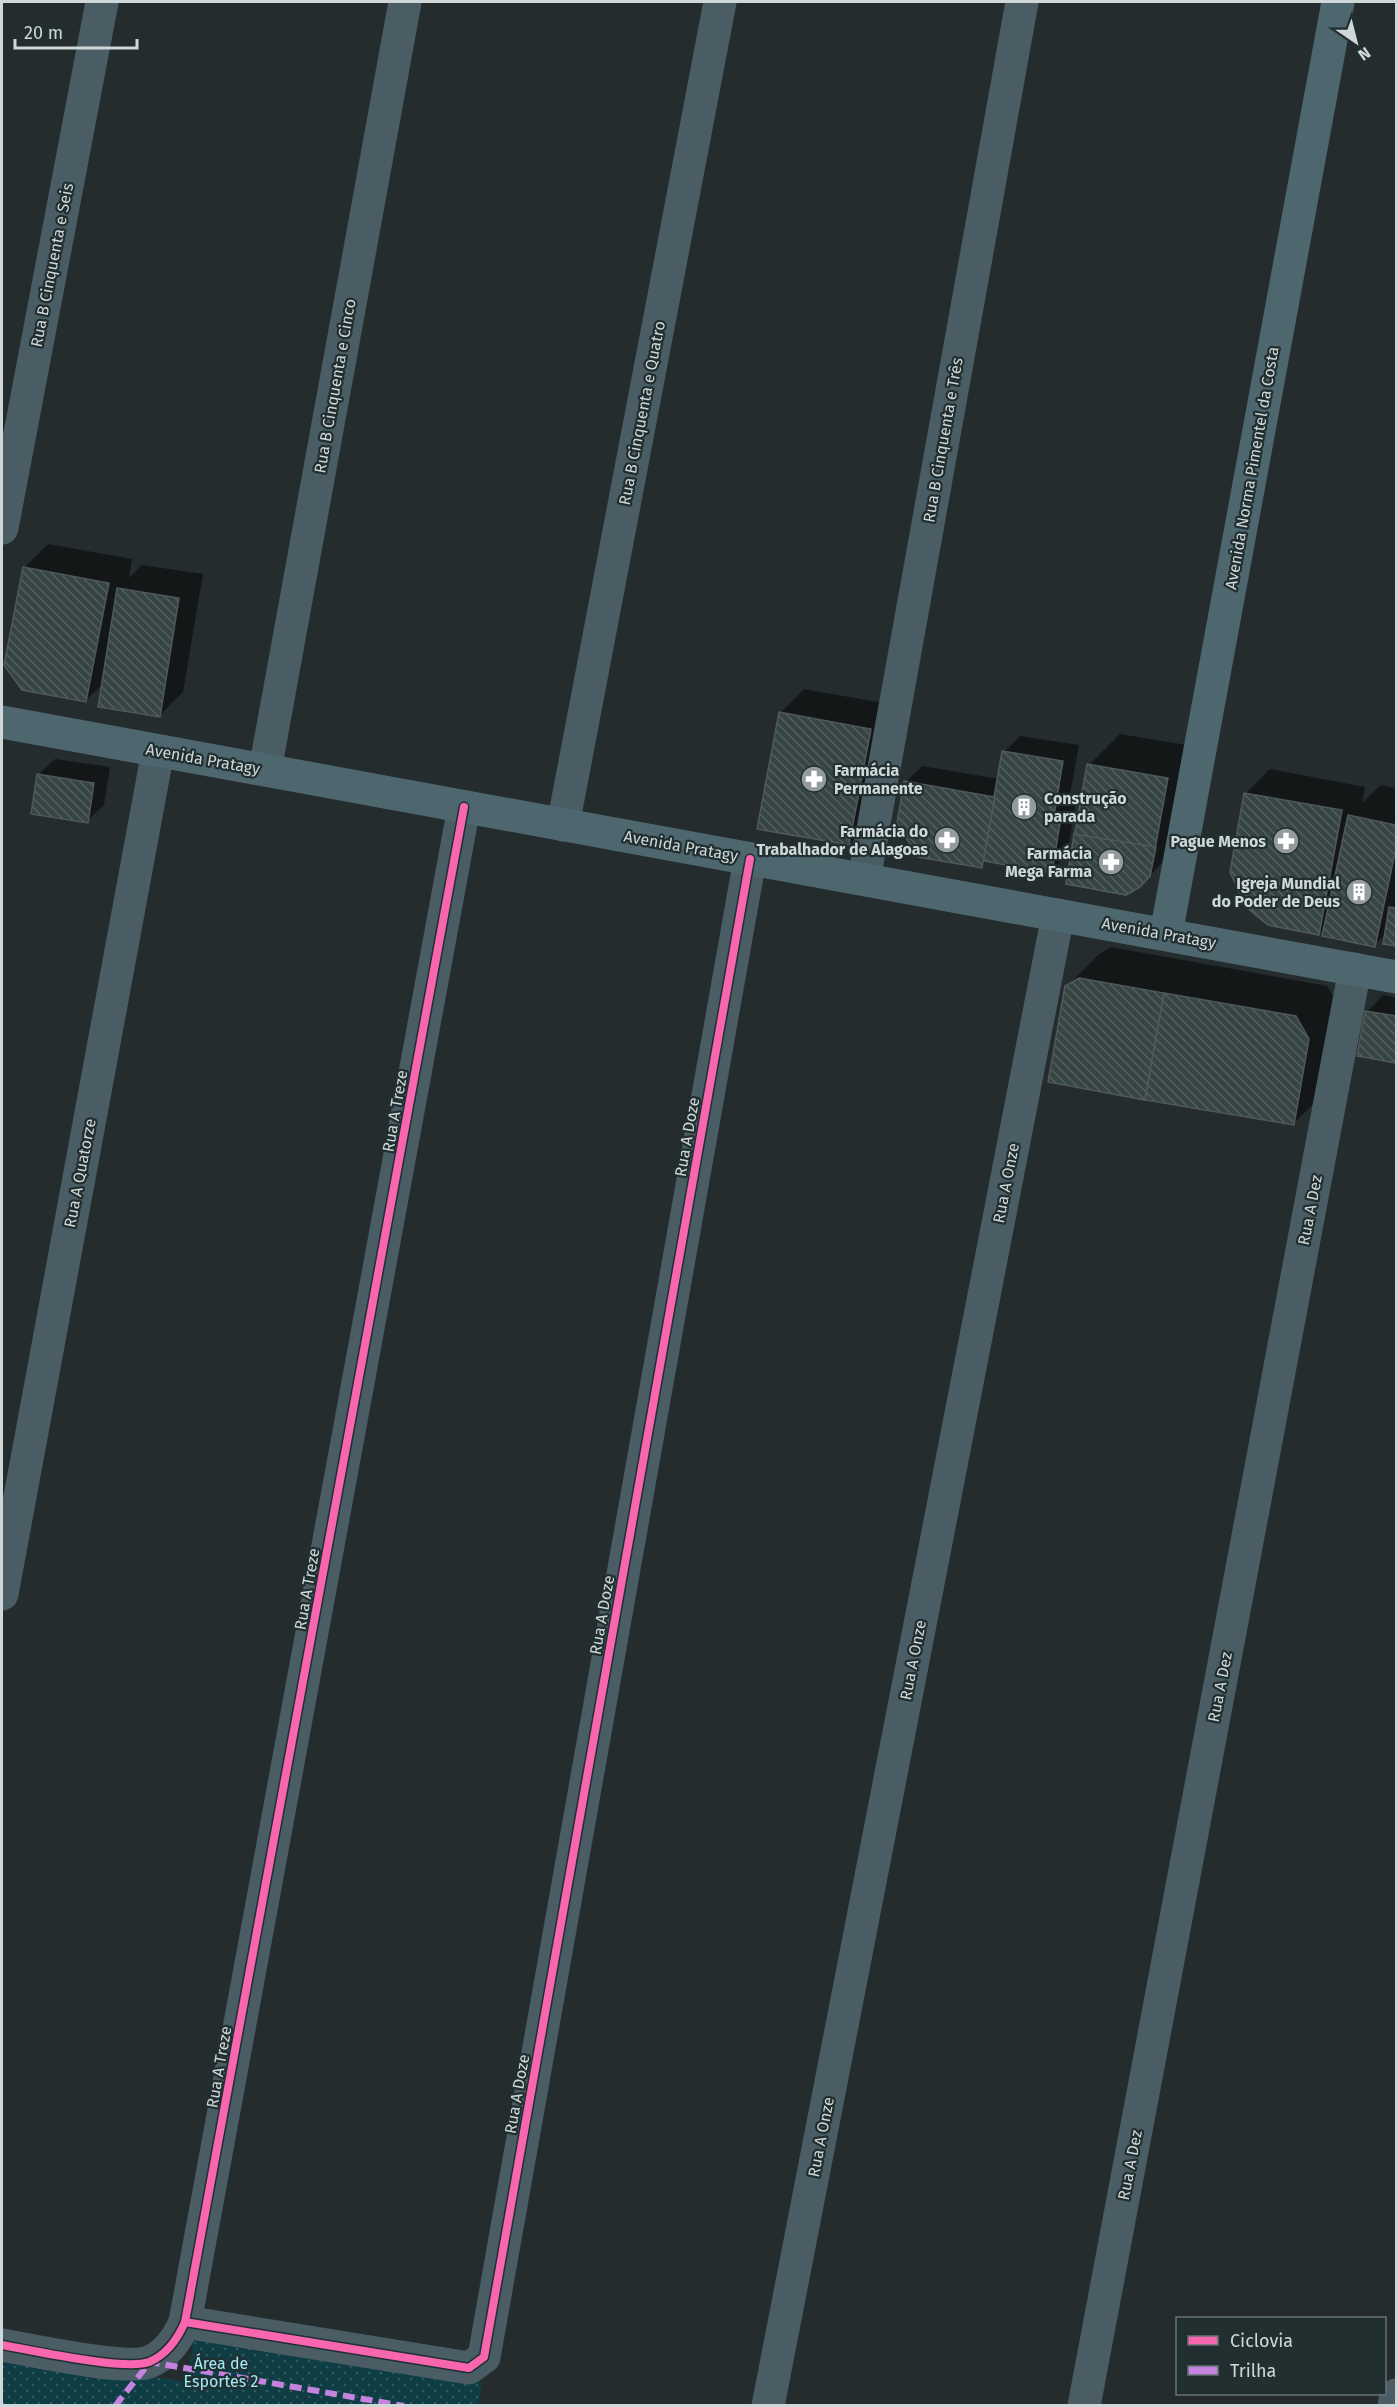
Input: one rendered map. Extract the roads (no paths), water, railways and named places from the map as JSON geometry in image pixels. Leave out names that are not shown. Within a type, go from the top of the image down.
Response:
[{"type":"street","name":"Rua B Cinquenta e Seis","points":[[2,528],[102,2]]},
{"type":"street","name":"Rua B Cinquenta e Cinco","points":[[265,770],[405,2]]},
{"type":"street","name":"Rua B Cinquenta e Quatro","points":[[563,825],[720,2]]},
{"type":"street","name":"Rua B Cinquenta e Três","points":[[864,879],[1022,2]]},
{"type":"street","name":"Avenida Norma Pimentel da Costa","points":[[1166,934],[1338,2]]},
{"type":"street","name":"Avenida Pratagy","points":[[2,723],[1396,977]]},
{"type":"street","name":"Rua A Quatorze","points":[[2,1594],[158,751]]},
{"type":"street","name":"Rua A Treze","points":[[2,2345],[128,2365],[150,2362],[176,2342],[185,2322],[464,807]]},
{"type":"street","name":"Rua A Doze","points":[[185,2322],[469,2368],[484,2357],[750,859]]},
{"type":"street","name":"Rua A Onze","points":[[768,2406],[1058,915]]},
{"type":"street","name":"Rua A Dez","points":[[1084,2406],[1356,969]]},
{"type":"street","points":[[1394,2406],[1396,2395]]},
{"type":"place","name":"Farmácia Permanente","points":[[814,779]]},
{"type":"place","name":"Construção parada","points":[[1024,807]]},
{"type":"place","name":"Farmácia do Trabalhador de Alagoas","points":[[947,840]]},
{"type":"place","name":"Pague Menos","points":[[1286,841]]},
{"type":"place","name":"Farmácia Mega Farma","points":[[1111,862]]},
{"type":"place","name":"Igreja Mundial do Poder de Deus","points":[[1359,892]]},
{"type":"park label","name":"Área de Esportes 2","points":[[221,2372]]}]
